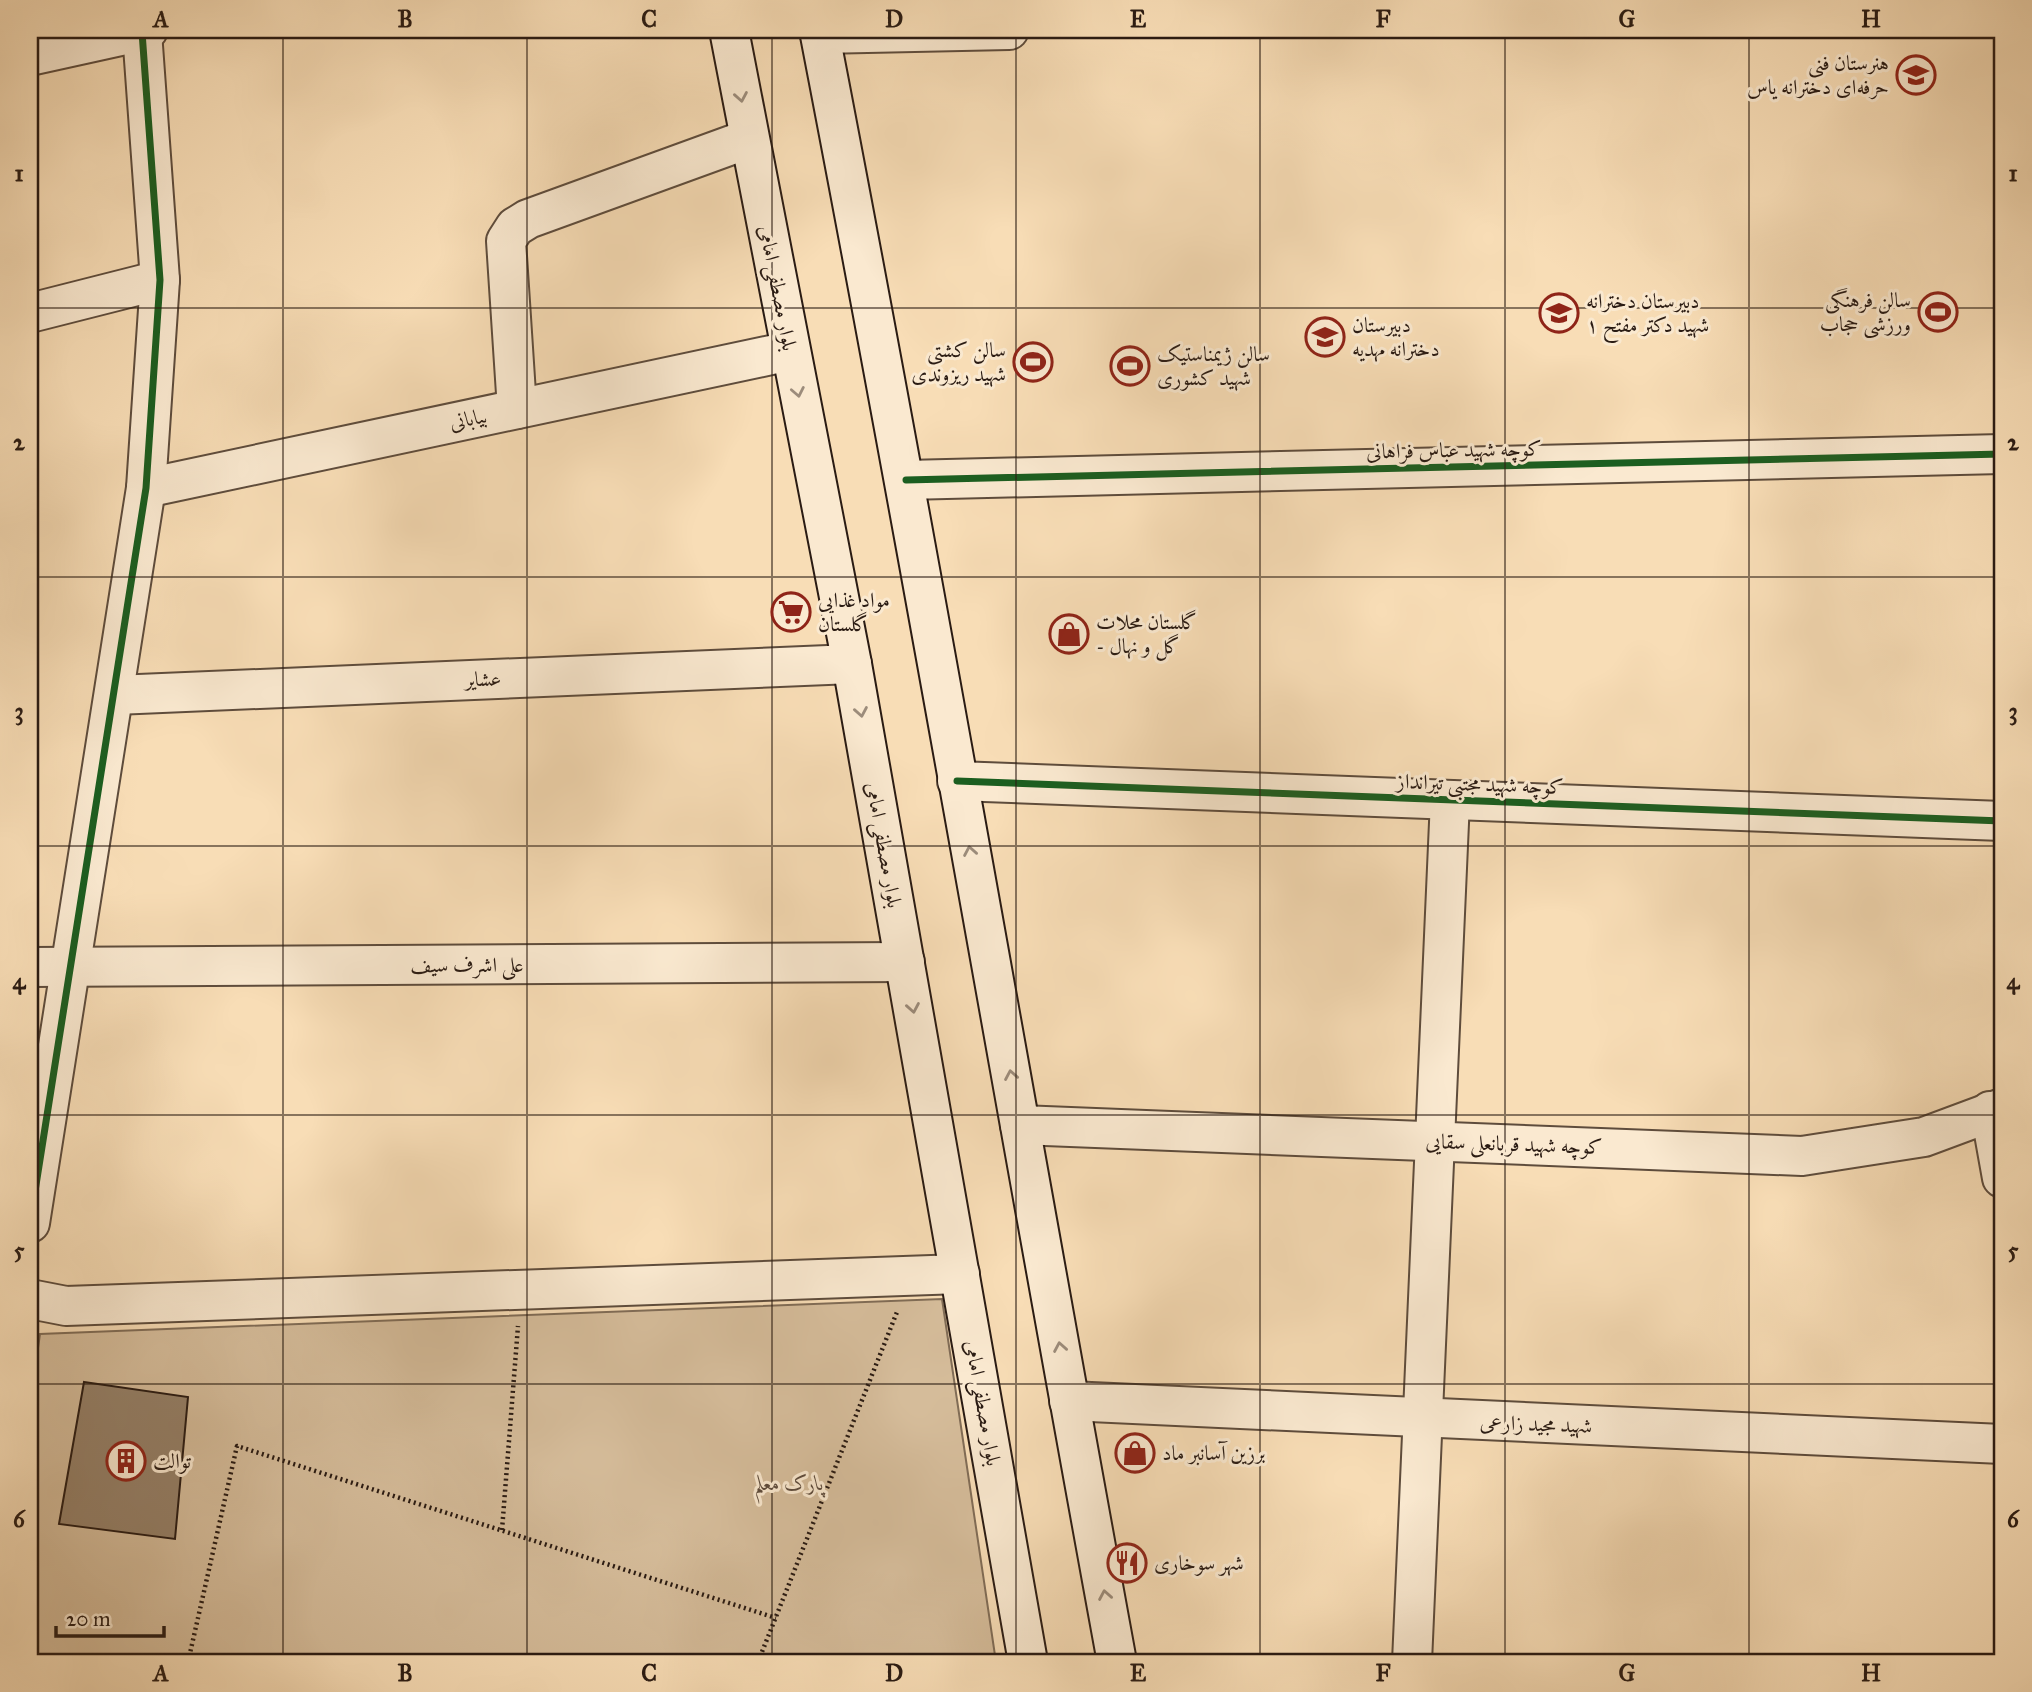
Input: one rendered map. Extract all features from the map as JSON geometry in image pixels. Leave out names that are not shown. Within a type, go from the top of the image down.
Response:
[{"type":"street","name":"بلوار مصطفی امامی","points":[[729,30],[748,139],[852,664],[1028,1662]]},
{"type":"street","points":[[1009,30],[820,32],[906,480],[957,781],[1117,1662]]},
{"type":"street","points":[[30,56],[145,31],[160,280],[146,488],[30,1223]]},
{"type":"street","points":[[517,409],[506,241],[515,227],[528,219],[748,139]]},
{"type":"street","points":[[30,313],[160,280]]},
{"type":"street","name":"بیابانی","points":[[146,488],[790,351]]},
{"type":"street","name":"کوچه شهید عباس فراهانی","points":[[906,480],[2002,454]]},
{"type":"street","name":"عشایر","points":[[115,695],[852,664]]},
{"type":"street","name":"کوچه شهید مجتبی تیرانداز","points":[[957,781],[2002,821]]},
{"type":"street","points":[[1412,1662],[1450,800]]},
{"type":"street","name":"علی اشرف سیف","points":[[30,967],[905,962]]},
{"type":"street","points":[[1996,1110],[2002,1178]]},
{"type":"street","name":"کوچه شهید قربانعلی سقایی","points":[[1020,1125],[1802,1156],[1924,1137],[1996,1110]]},
{"type":"street","points":[[30,1299],[66,1306],[960,1274]]},
{"type":"street","name":"شهید مجید زارعی","points":[[1069,1401],[2002,1444]]},
{"type":"path","points":[[758,1662],[912,1276]]},
{"type":"path","points":[[502,1530],[521,1290]]},
{"type":"path","points":[[188,1662],[237,1446],[776,1618]]},
{"type":"green space","name":"پارک معلم","points":[[942,1299],[996,1662],[30,1662],[30,1403],[40,1334]]},
{"type":"building","name":"توالت","points":[[84,1382],[188,1397],[175,1539],[59,1524]]},
{"type":"cycle path","points":[[30,1223],[146,488],[160,280],[142,32]]},
{"type":"cycle path","points":[[906,480],[2002,454]]},
{"type":"cycle path","points":[[957,781],[2002,821]]},
{"type":"place","name":"هنرستان فنی حرفه‌ای دخترانه یاس","points":[[1916,75]]},
{"type":"place","name":"سالن فرهنگی ورزشی حجاب","points":[[1938,312]]},
{"type":"place","name":"دبیرستان دخترانه شهید دکتر مفتح ۱","points":[[1559,313]]},
{"type":"place","name":"دبیرستان دخترانه مهدیه","points":[[1325,337]]},
{"type":"place","name":"سالن کشتی شهید ریزوندی","points":[[1033,362]]},
{"type":"place","name":"سالن ژیمناستیک شهید کشوری","points":[[1130,366]]},
{"type":"place","name":"مواد غذایی گلستان","points":[[791,612]]},
{"type":"place","name":"گلستان محلات - گل و نهال","points":[[1069,634]]},
{"type":"place","name":"برزین آسانبر ماد","points":[[1135,1453]]},
{"type":"place","name":"توالت","points":[[126,1461]]},
{"type":"place","name":"شهر سوخاری","points":[[1127,1563]]}]
